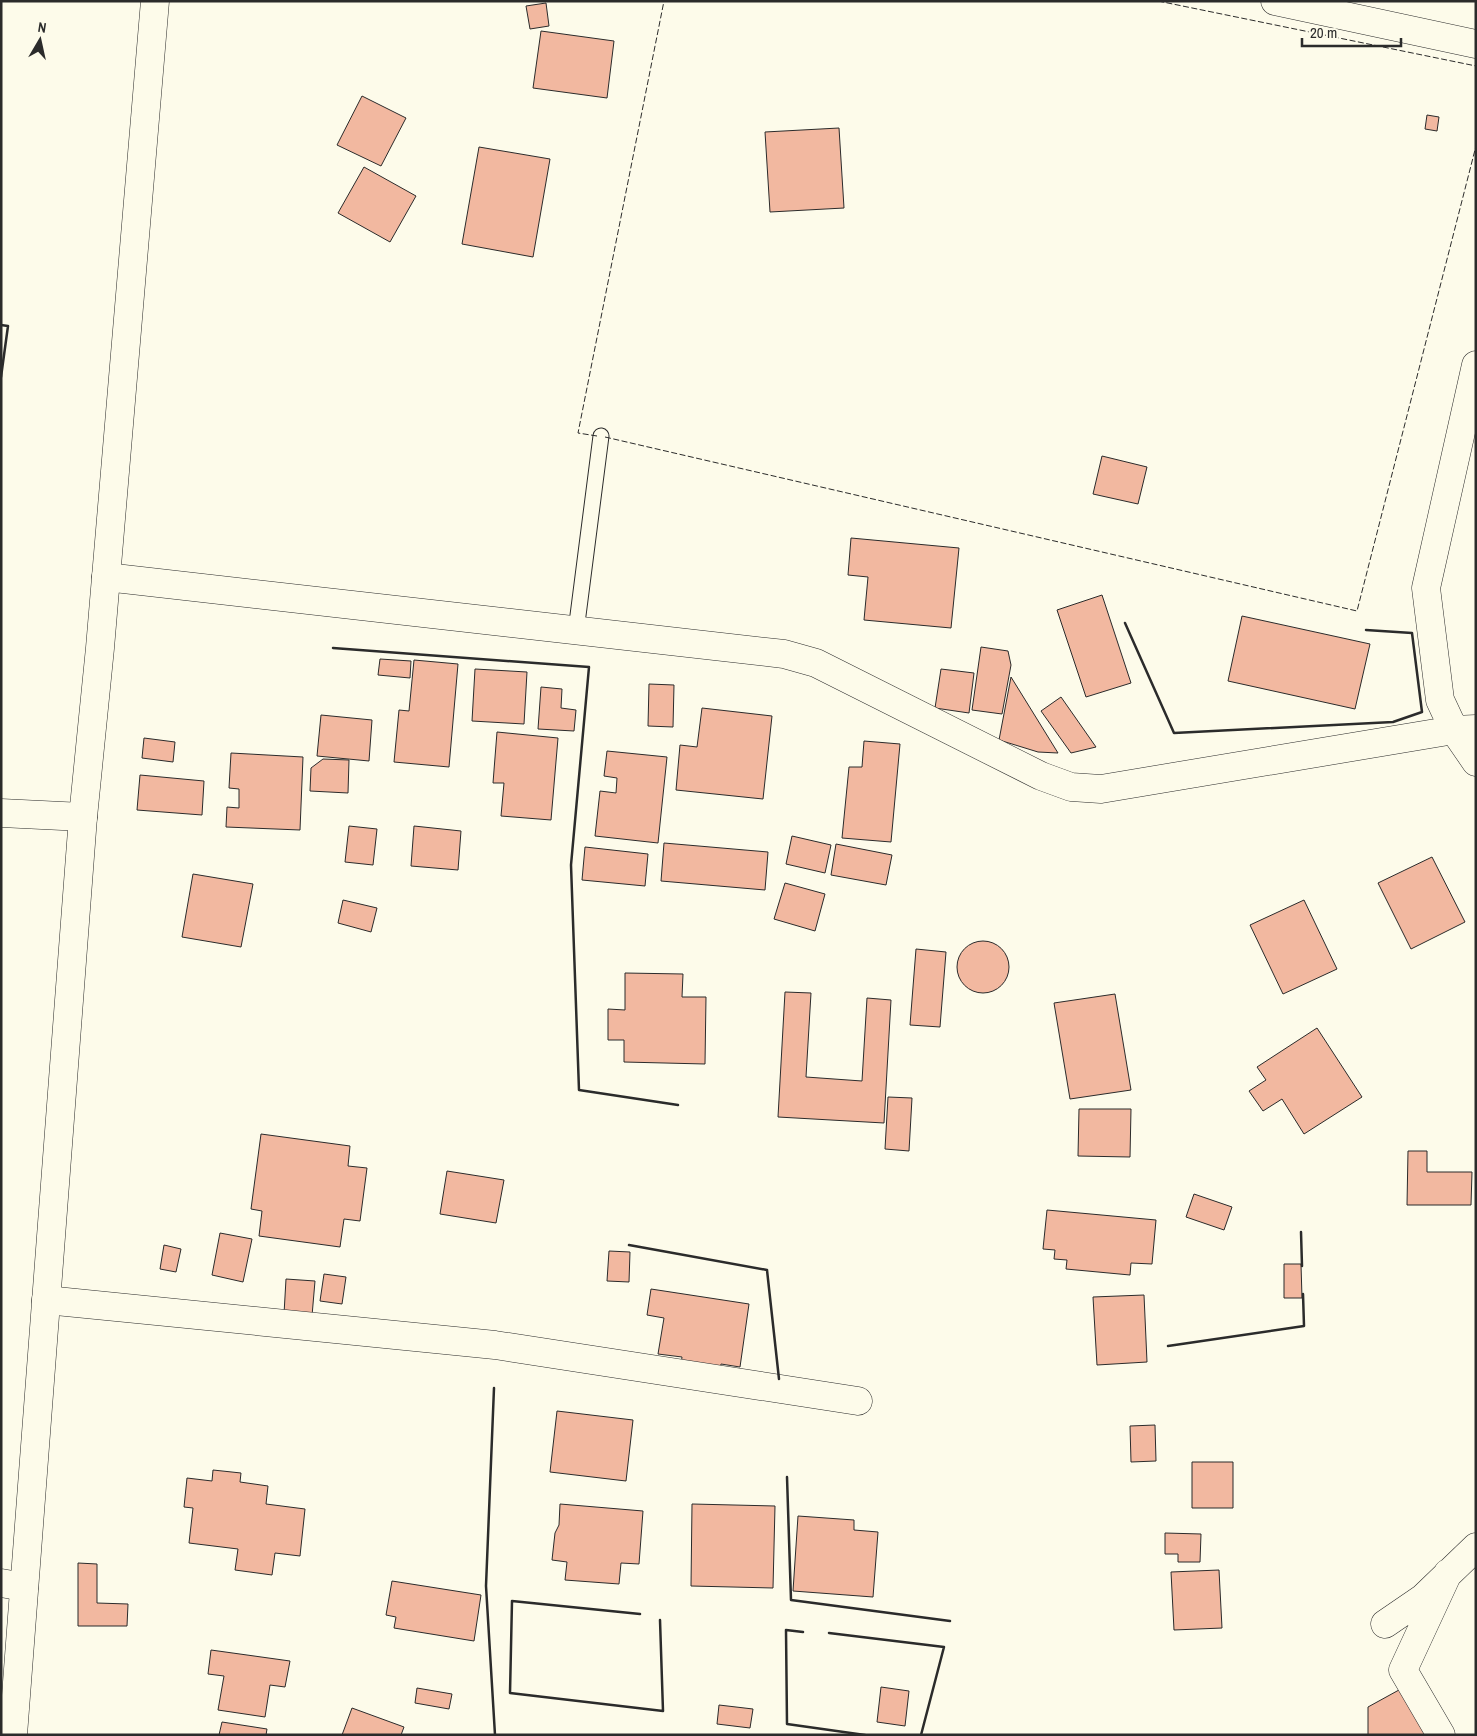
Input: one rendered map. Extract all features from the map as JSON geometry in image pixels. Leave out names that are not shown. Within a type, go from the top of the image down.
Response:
[{"type":"street","points":[[12,1735],[12,1585],[46,1300],[83,817],[100,648],[155,1]]},
{"type":"street","points":[[1275,1],[1476,44]]},
{"type":"street","points":[[1476,365],[1426,588],[1440,700],[1465,729],[1476,762]]},
{"type":"street","points":[[106,577],[784,654],[816,663],[1040,776],[1071,787],[1101,789],[1465,729]]},
{"type":"street","points":[[1,813],[83,817]]},
{"type":"street","points":[[46,1300],[495,1345],[858,1401]]},
{"type":"street","points":[[1386,1624],[1423,1598],[1476,1547]]},
{"type":"street","points":[[1441,1735],[1402,1670],[1448,1574]]},
{"type":"lane","points":[[576,631],[600,436]]},
{"type":"building","points":[[546,3],[549,26],[530,29],[526,6]]},
{"type":"building","points":[[541,31],[614,41],[607,98],[533,88]]},
{"type":"building","points":[[362,96],[406,118],[381,166],[337,145]]},
{"type":"building","points":[[1427,115],[1439,117],[1437,131],[1425,129]]},
{"type":"building","points":[[839,128],[844,208],[770,212],[765,132]]},
{"type":"building","points":[[479,147],[550,159],[533,257],[462,244]]},
{"type":"building","points":[[364,167],[416,196],[390,242],[338,213]]},
{"type":"building","points":[[1102,456],[1147,467],[1138,504],[1093,494]]},
{"type":"building","points":[[851,538],[959,548],[951,628],[864,620],[868,577],[848,575]]},
{"type":"building","points":[[1102,595],[1131,683],[1086,697],[1057,610]]},
{"type":"building","points":[[1242,616],[1370,644],[1355,709],[1228,681]]},
{"type":"building","points":[[981,647],[1008,651],[1011,665],[1002,714],[972,710]]},
{"type":"building","points":[[380,659],[411,661],[410,678],[378,675]]},
{"type":"building","points":[[414,660],[458,664],[449,767],[394,762],[399,710],[409,711]]},
{"type":"building","points":[[475,669],[527,672],[524,724],[472,721]]},
{"type":"building","points":[[941,669],[974,673],[969,713],[935,708]]},
{"type":"building","points":[[1011,677],[1058,753],[1038,752],[999,740]]},
{"type":"building","points":[[649,684],[674,685],[673,727],[648,726]]},
{"type":"building","points":[[541,687],[562,689],[561,708],[576,710],[574,731],[538,729]]},
{"type":"building","points":[[1061,697],[1096,747],[1071,753],[1041,711]]},
{"type":"building","points":[[702,708],[772,716],[763,799],[676,790],[680,745],[697,747]]},
{"type":"building","points":[[321,715],[372,720],[369,761],[317,756]]},
{"type":"building","points":[[497,732],[558,738],[551,820],[501,816],[504,783],[493,783]]},
{"type":"building","points":[[144,738],[175,742],[173,762],[142,758]]},
{"type":"building","points":[[864,741],[900,744],[891,842],[842,838],[849,767],[862,767]]},
{"type":"building","points":[[607,751],[667,757],[658,843],[595,836],[600,791],[616,793],[617,778],[604,776]]},
{"type":"building","points":[[231,753],[303,757],[300,830],[226,827],[227,807],[239,808],[239,789],[229,788]]},
{"type":"building","points":[[323,759],[349,760],[348,793],[310,791],[311,768]]},
{"type":"building","points":[[140,775],[204,781],[202,815],[137,810]]},
{"type":"building","points":[[349,826],[377,829],[373,865],[345,862]]},
{"type":"building","points":[[414,826],[461,831],[458,870],[411,866]]},
{"type":"building","points":[[792,836],[831,845],[825,873],[786,864]]},
{"type":"building","points":[[664,843],[768,852],[765,890],[661,881]]},
{"type":"building","points":[[836,844],[892,855],[886,885],[831,875]]},
{"type":"building","points":[[585,847],[648,854],[645,886],[582,880]]},
{"type":"building","points":[[1432,857],[1465,922],[1411,949],[1378,883]]},
{"type":"building","points":[[193,874],[253,884],[241,947],[182,937]]},
{"type":"building","points":[[785,883],[825,894],[815,931],[774,919]]},
{"type":"building","points":[[343,900],[377,908],[371,932],[338,923]]},
{"type":"building","points":[[1304,900],[1337,969],[1283,994],[1250,925]]},
{"type":"building","points":[[978,941],[988,941],[1002,948],[1009,962],[1009,972],[1002,986],[988,993],[978,993],[968,989],[961,982],[957,972],[957,962],[961,952],[968,945]]},
{"type":"building","points":[[916,949],[946,952],[940,1027],[910,1025]]},
{"type":"building","points":[[625,973],[683,974],[682,997],[706,997],[705,1064],[624,1062],[624,1040],[608,1040],[608,1009],[625,1010]]},
{"type":"building","points":[[785,992],[811,993],[806,1077],[862,1081],[867,998],[891,1000],[884,1123],[778,1117]]},
{"type":"building","points":[[1115,994],[1131,1090],[1070,1099],[1054,1003]]},
{"type":"building","points":[[1317,1028],[1362,1097],[1304,1134],[1282,1099],[1263,1111],[1249,1091],[1266,1080],[1257,1067]]},
{"type":"building","points":[[888,1097],[912,1098],[909,1151],[885,1149]]},
{"type":"building","points":[[1079,1109],[1131,1109],[1130,1157],[1078,1156]]},
{"type":"building","points":[[261,1134],[350,1146],[348,1166],[367,1168],[360,1221],[344,1219],[340,1247],[259,1236],[262,1211],[251,1209]]},
{"type":"building","points":[[1408,1151],[1427,1151],[1427,1172],[1472,1172],[1471,1205],[1407,1205]]},
{"type":"building","points":[[447,1171],[504,1180],[496,1223],[440,1214]]},
{"type":"building","points":[[1194,1194],[1232,1207],[1224,1230],[1186,1217]]},
{"type":"building","points":[[1047,1210],[1156,1220],[1152,1264],[1131,1263],[1130,1275],[1066,1269],[1067,1260],[1054,1259],[1055,1250],[1043,1249]]},
{"type":"building","points":[[220,1233],[252,1239],[243,1282],[212,1275]]},
{"type":"building","points":[[164,1245],[181,1249],[176,1272],[160,1269]]},
{"type":"building","points":[[609,1251],[630,1252],[629,1282],[607,1281]]},
{"type":"building","points":[[1284,1264],[1301,1264],[1302,1298],[1284,1298]]},
{"type":"building","points":[[324,1274],[346,1277],[342,1304],[320,1301]]},
{"type":"building","points":[[286,1279],[315,1281],[312,1316],[284,1314]]},
{"type":"building","points":[[651,1289],[749,1304],[740,1367],[721,1364],[718,1378],[680,1372],[682,1357],[658,1354],[664,1318],[647,1315]]},
{"type":"building","points":[[1144,1295],[1147,1362],[1097,1365],[1093,1297]]},
{"type":"building","points":[[557,1411],[633,1420],[626,1481],[550,1472]]},
{"type":"building","points":[[1155,1425],[1156,1461],[1131,1462],[1130,1426]]},
{"type":"building","points":[[1192,1462],[1233,1462],[1233,1508],[1192,1508]]},
{"type":"building","points":[[213,1470],[241,1473],[240,1482],[268,1486],[266,1504],[305,1509],[300,1556],[275,1553],[272,1575],[235,1570],[238,1549],[189,1543],[193,1508],[184,1507],[187,1478],[212,1481]]},
{"type":"building","points":[[560,1504],[643,1511],[639,1564],[621,1563],[619,1584],[565,1580],[567,1562],[552,1560],[555,1533],[559,1525]]},
{"type":"building","points":[[692,1504],[775,1506],[773,1588],[691,1586]]},
{"type":"building","points":[[798,1516],[854,1520],[854,1530],[878,1532],[873,1597],[793,1591]]},
{"type":"building","points":[[1165,1533],[1201,1534],[1200,1562],[1178,1562],[1178,1554],[1165,1554]]},
{"type":"building","points":[[78,1563],[97,1564],[97,1603],[128,1604],[127,1626],[78,1626]]},
{"type":"building","points":[[1219,1570],[1222,1628],[1174,1630],[1171,1572]]},
{"type":"building","points":[[392,1581],[481,1595],[474,1641],[394,1628],[396,1617],[386,1615]]},
{"type":"building","points":[[211,1650],[290,1661],[285,1687],[270,1685],[265,1717],[218,1710],[224,1676],[208,1674]]},
{"type":"building","points":[[1408,1685],[1435,1735],[1368,1735],[1368,1707]]},
{"type":"building","points":[[881,1687],[909,1691],[905,1726],[877,1722]]},
{"type":"building","points":[[417,1688],[452,1694],[449,1709],[415,1703]]},
{"type":"building","points":[[719,1705],[753,1709],[750,1728],[717,1724]]},
{"type":"building","points":[[352,1708],[404,1727],[401,1735],[342,1735]]},
{"type":"building","points":[[222,1722],[267,1729],[266,1735],[219,1735]]},
{"type":"fence","points":[[597,436],[578,433],[664,1]]},
{"type":"fence","points":[[1158,1],[1476,66]]},
{"type":"fence","points":[[605,437],[1357,611],[1476,146]]},
{"type":"wall","points":[[1,325],[8,326],[1,377]]},
{"type":"wall","points":[[1125,623],[1174,733],[1393,722],[1422,712],[1412,633],[1366,630]]},
{"type":"wall","points":[[333,648],[589,667],[571,865],[579,1090],[678,1105]]},
{"type":"wall","points":[[1301,1232],[1302,1266]]},
{"type":"wall","points":[[629,1245],[767,1270],[779,1379]]},
{"type":"wall","points":[[1168,1346],[1304,1326],[1303,1294]]},
{"type":"wall","points":[[494,1388],[486,1586],[495,1735]]},
{"type":"wall","points":[[787,1477],[791,1600],[950,1621]]},
{"type":"wall","points":[[640,1614],[512,1601],[510,1693],[663,1711],[660,1620]]},
{"type":"wall","points":[[803,1632],[786,1630],[787,1724],[865,1735]]},
{"type":"wall","points":[[829,1633],[944,1647],[921,1735]]}]
